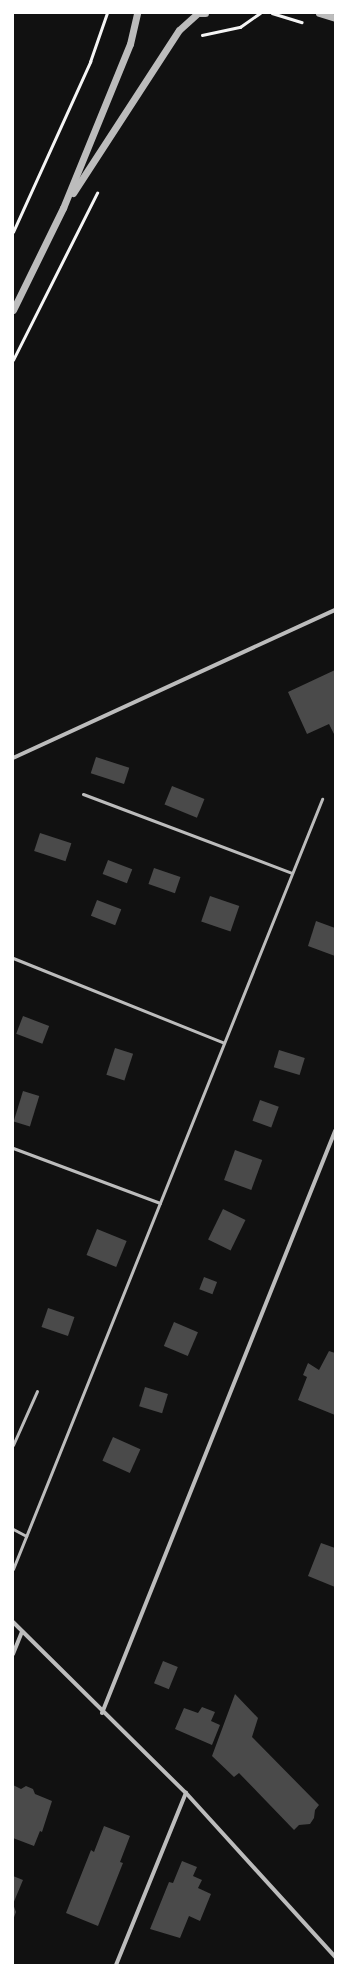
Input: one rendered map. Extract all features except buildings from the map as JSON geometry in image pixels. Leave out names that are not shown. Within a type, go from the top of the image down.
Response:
[{"type":"street","points":[[13,310],[63,208],[130,44],[137,13]]},
{"type":"street","points":[[63,208],[180,30],[198,13],[205,13]]},
{"type":"street","points":[[319,13],[335,18]]},
{"type":"street","points":[[13,758],[335,610]]},
{"type":"street","points":[[102,1713],[335,1131]]},
{"type":"street","points":[[13,1622],[102,1713],[186,1793],[335,1957]]},
{"type":"street","points":[[13,1654],[22,1632]]},
{"type":"street","points":[[116,1965],[186,1793]]},
{"type":"lane","points":[[82,794],[292,873]]},
{"type":"lane","points":[[13,1569],[322,799]]},
{"type":"lane","points":[[13,958],[224,1042]]},
{"type":"lane","points":[[13,1148],[160,1203]]},
{"type":"lane","points":[[13,1445],[37,1391]]},
{"type":"lane","points":[[13,1529],[26,1536]]},
{"type":"path","points":[[13,232],[90,62],[107,13]]},
{"type":"path","points":[[197,39],[240,27],[260,13]]},
{"type":"path","points":[[13,360],[99,190]]}]
